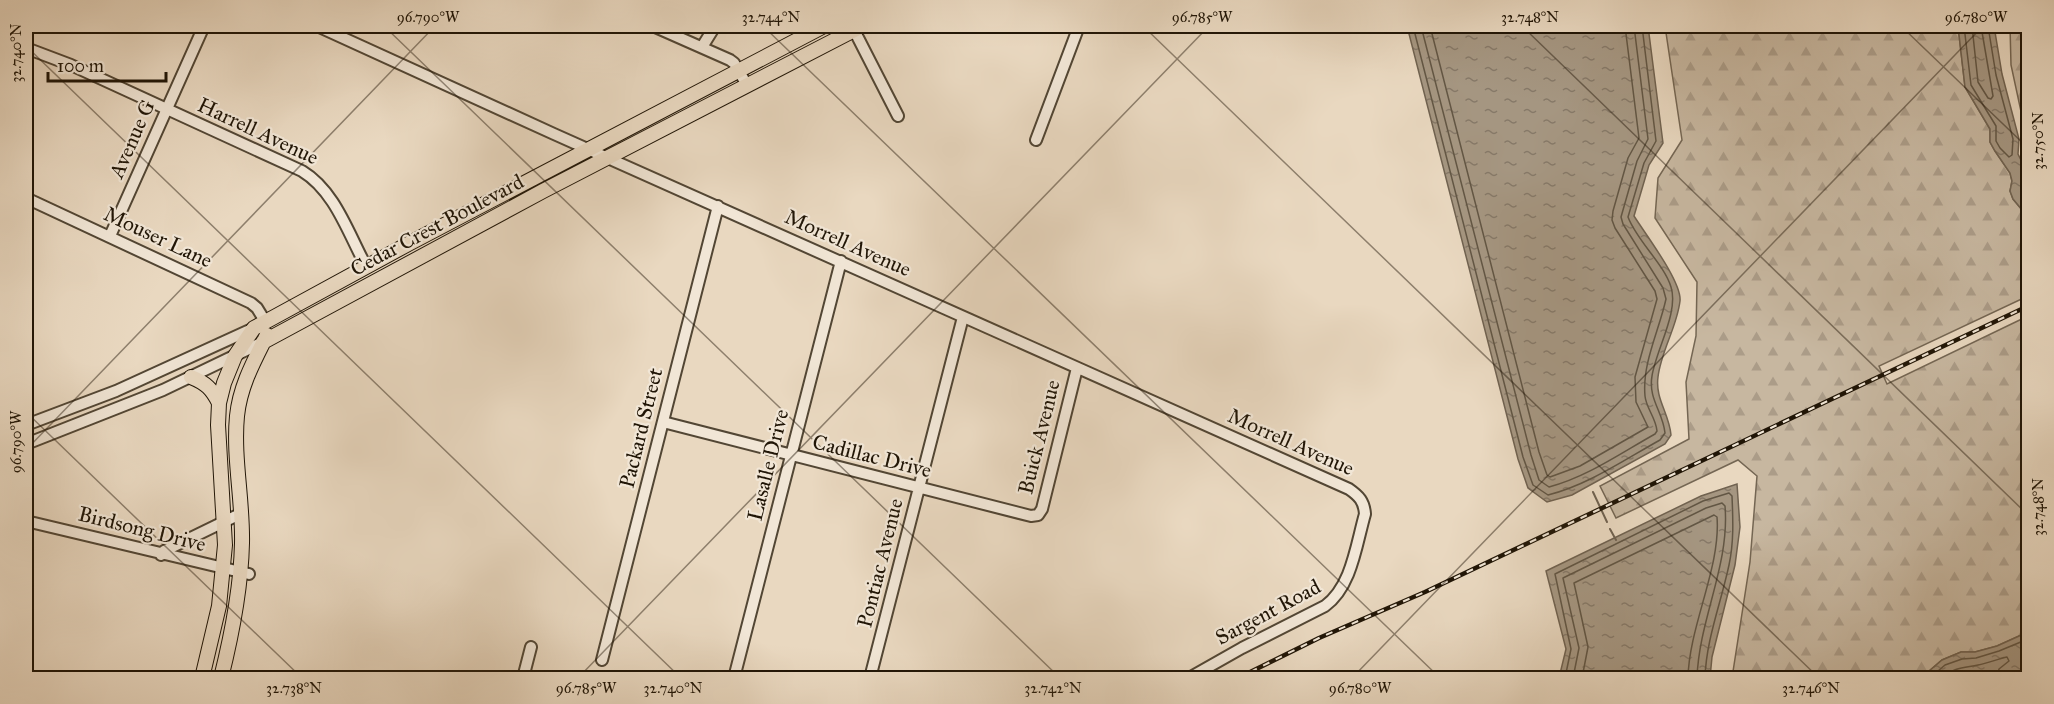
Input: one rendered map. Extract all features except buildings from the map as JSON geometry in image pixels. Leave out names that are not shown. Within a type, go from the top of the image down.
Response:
[{"type":"main road","name":"Cedar Crest Boulevard","points":[[259,325],[824,26]]},
{"type":"main road","name":"Cedar Crest Boulevard","points":[[263,342],[543,191],[610,158],[856,27]]},
{"type":"main road","points":[[366,267],[374,282]]},
{"type":"main road","points":[[202,678],[219,606],[224,569],[225,521],[218,425],[219,403],[235,356],[259,325],[268,327],[245,381],[237,417],[245,573],[221,678]]},
{"type":"main road","points":[[191,377],[204,382],[213,390],[219,403]]},
{"type":"street","name":"Avenue G","points":[[110,236],[204,26]]},
{"type":"street","name":"Morrell Avenue","points":[[317,26],[1350,489],[1361,498]]},
{"type":"street","points":[[653,26],[730,60],[739,70],[747,85]]},
{"type":"street","points":[[702,47],[715,26]]},
{"type":"street","points":[[1035,140],[1079,26]]},
{"type":"street","points":[[856,27],[898,116]]},
{"type":"street","name":"Harrell Avenue","points":[[26,48],[71,65],[313,178],[328,194],[366,267]]},
{"type":"street","name":"Mouser Lane","points":[[26,198],[251,303],[257,308],[259,325]]},
{"type":"street","name":"Packard Street","points":[[602,660],[718,206]]},
{"type":"street","name":"Lasalle Drive","points":[[734,678],[841,261]]},
{"type":"street","name":"Pontiac Avenue","points":[[870,678],[963,317]]},
{"type":"street","name":"Cedar Crest Boulevard","points":[[26,425],[116,391],[259,325]]},
{"type":"street","name":"Cedar Crest Boulevard","points":[[26,444],[163,390],[263,342]]},
{"type":"street","name":"Buick Avenue","points":[[1038,515],[1042,509],[1077,368]]},
{"type":"street","points":[[156,373],[163,390]]},
{"type":"street","points":[[116,391],[122,406]]},
{"type":"street","name":"Cadillac Drive","points":[[663,422],[1031,516],[1038,515]]},
{"type":"street","name":"Sargent Road","points":[[1189,678],[1336,598],[1347,578],[1365,514],[1361,498]]},
{"type":"street","points":[[161,555],[242,513]]},
{"type":"street","name":"Birdsong Drive","points":[[26,521],[161,555],[245,573]]},
{"type":"street","points":[[523,678],[531,647]]},
{"type":"green space","points":[[1665,26],[1958,26],[1965,87],[1990,129],[1990,142],[2010,173],[2012,181],[2010,191],[2013,199],[2028,217],[2028,296],[1879,366],[1887,384],[2028,316],[2028,632],[1997,646],[1975,652],[1961,652],[1942,660],[1921,678],[1732,678],[1750,562],[1757,476],[1738,460],[1616,518],[1600,486],[1689,439],[1686,382],[1696,336],[1697,282],[1655,218],[1658,178],[1682,140]]},
{"type":"green space","points":[[2010,26],[2028,26],[2028,144],[2011,65]]},
{"type":"water","points":[[1407,26],[1648,26],[1663,143],[1649,165],[1634,216],[1669,271],[1679,293],[1678,311],[1658,377],[1658,392],[1671,435],[1665,444],[1572,495],[1547,502],[1528,488],[1518,459]]},
{"type":"water","points":[[1958,26],[1994,26],[2002,74],[2019,139],[2018,154],[2028,174],[2028,217],[2013,199],[2010,191],[2012,181],[2010,173],[1990,142],[1990,129],[1965,87]]},
{"type":"water","points":[[1737,484],[1740,527],[1735,565],[1712,657],[1710,678],[1559,678],[1566,649],[1546,571],[1701,496]]},
{"type":"water","points":[[2028,632],[2028,667],[2006,678],[1921,678],[1942,660],[1961,652],[1975,652],[1997,646]]},
{"type":"waterway","points":[[1593,492],[1607,522]]},
{"type":"waterway","points":[[1610,529],[1616,540]]},
{"type":"railway","points":[[1238,678],[1319,638],[1425,592],[2028,306]]}]
